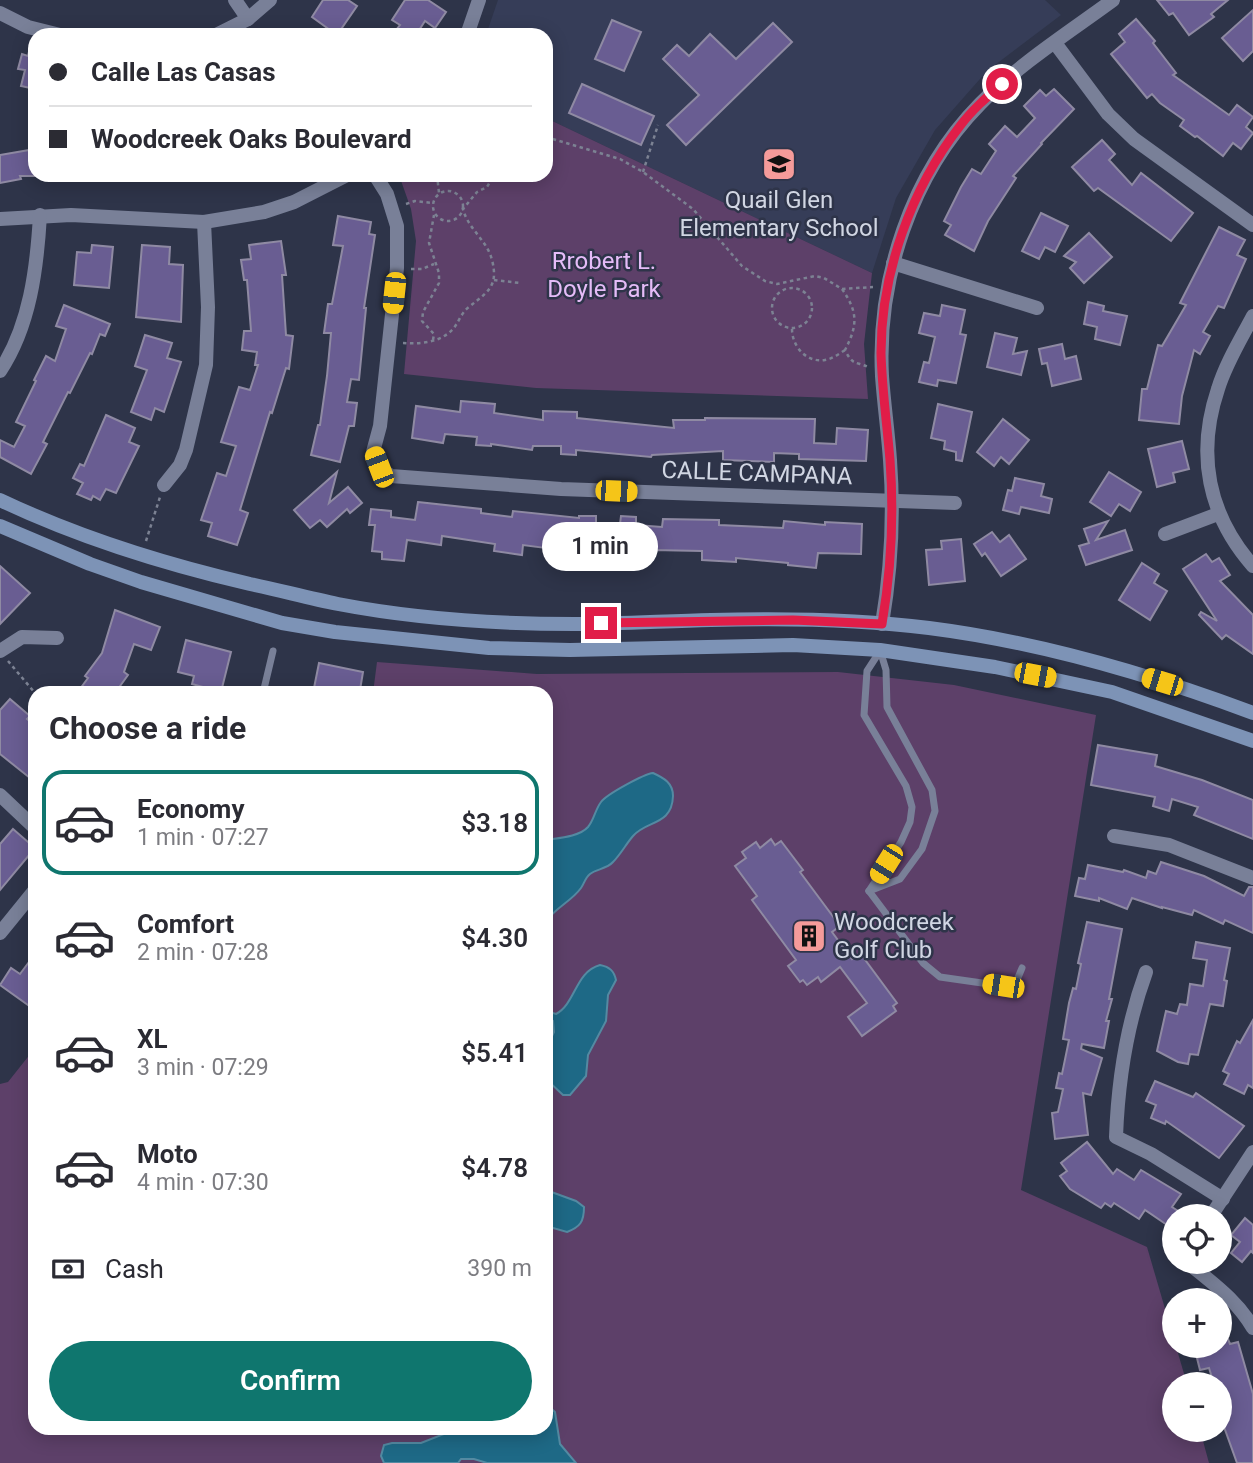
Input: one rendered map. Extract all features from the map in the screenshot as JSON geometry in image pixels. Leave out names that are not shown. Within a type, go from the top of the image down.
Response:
[{"type":"main road","points":[[0,500],[44,521],[200,572],[338,604],[412,616],[495,622],[577,624],[793,620],[930,628],[1115,667],[1253,713]]},
{"type":"main road","points":[[0,526],[141,582],[282,623],[335,632],[502,648],[570,650],[793,645],[880,650],[995,667],[1112,692],[1253,741]]},
{"type":"main road","points":[[880,650],[882,624]]},
{"type":"street","points":[[235,0],[248,19]]},
{"type":"street","points":[[230,28],[248,19],[270,0]]},
{"type":"street","points":[[469,28],[479,0]]},
{"type":"street","points":[[882,624],[886,605],[892,501],[882,378],[883,319],[893,264],[913,206],[943,150],[961,125],[1002,84],[1113,0]]},
{"type":"street","points":[[0,13],[32,28]]},
{"type":"street","points":[[1055,43],[1108,114],[1134,139],[1253,225]]},
{"type":"street","points":[[0,219],[40,215],[204,222],[264,212],[294,202],[333,182]]},
{"type":"street","name":"CALLE CAMPANA","points":[[379,182],[393,209],[397,226],[397,268],[380,426],[373,452],[379,467],[391,476],[507,487],[892,501]]},
{"type":"street","points":[[0,371],[17,339],[26,310],[34,272],[40,215]]},
{"type":"street","points":[[164,485],[180,466],[186,450],[206,365],[208,307],[204,222]]},
{"type":"street","points":[[893,264],[1037,308]]},
{"type":"street","points":[[1253,316],[1218,388],[1211,412],[1208,439],[1208,468],[1218,514],[1228,533],[1253,566]]},
{"type":"street","points":[[892,501],[955,503]]},
{"type":"street","points":[[1165,534],[1218,514]]},
{"type":"street","points":[[0,651],[22,637],[57,638]]},
{"type":"street","points":[[0,796],[28,822]]},
{"type":"street","points":[[1114,836],[1169,845],[1253,878]]},
{"type":"street","points":[[0,933],[28,899]]},
{"type":"street","points":[[1146,972],[1130,1022],[1117,1109],[1116,1137],[1151,1154],[1223,1199]]},
{"type":"street","points":[[1219,1204],[1253,1152]]},
{"type":"street","points":[[1203,1274],[1244,1311],[1253,1328]]},
{"type":"lane","points":[[869,891],[900,879],[922,849],[935,811],[932,789],[887,707],[886,670],[880,650]]},
{"type":"lane","points":[[869,891],[901,842],[910,821],[912,807],[906,786],[864,715],[867,671],[880,650]]},
{"type":"lane","points":[[265,686],[273,651]]},
{"type":"lane","points":[[869,891],[923,963],[940,977],[1003,986],[1017,980],[1022,968]]},
{"type":"path","points":[[643,172],[659,125]]},
{"type":"path","points":[[553,139],[620,159],[643,172],[693,209],[752,274],[777,284],[815,276],[824,278],[842,289],[854,306],[855,321],[845,350],[825,360],[814,359],[799,350],[792,335],[792,328]]},
{"type":"path","points":[[433,341],[434,334],[422,321],[423,312],[439,283],[429,243],[435,215],[432,203],[439,193],[438,182]]},
{"type":"path","points":[[435,215],[443,221],[453,221],[477,191],[487,187],[490,182]]},
{"type":"path","points":[[389,342],[416,343],[443,337],[469,306],[487,294],[494,280],[491,256],[478,234],[468,224],[459,195],[449,191],[439,193]]},
{"type":"path","points":[[393,209],[415,201],[432,203]]},
{"type":"path","points":[[397,268],[422,269],[436,263]]},
{"type":"path","points":[[494,280],[520,283]]},
{"type":"path","points":[[793,280],[793,288]]},
{"type":"path","points":[[842,289],[870,286],[887,291]]},
{"type":"path","points":[[793,288],[809,297],[812,309],[808,320],[792,328],[785,327],[775,318],[773,304],[780,292],[793,288]]},
{"type":"path","points":[[845,350],[850,360],[857,365],[866,365],[882,378]]},
{"type":"path","points":[[142,554],[164,485]]},
{"type":"path","points":[[0,651],[28,686]]},
{"type":"shaded area","name":"Quail Glen Elementary School","points":[[498,0],[1045,0],[1061,15],[987,71],[935,130],[896,198],[872,273],[553,121],[553,28],[488,28]]},
{"type":"shaded area","points":[[653,773],[670,784],[673,796],[668,813],[638,831],[611,864],[590,874],[577,893],[553,913],[553,839],[584,830],[605,798]]},
{"type":"shaded area","points":[[600,965],[606,967],[611,970],[616,980],[608,995],[606,1021],[588,1055],[586,1076],[570,1095],[563,1095],[553,1086],[553,1013],[563,1009],[585,974]]},
{"type":"shaded area","points":[[553,1193],[584,1207],[578,1226],[567,1232],[553,1228]]},
{"type":"shaded area","points":[[553,1410],[560,1444],[576,1463],[487,1463],[461,1459],[458,1463],[384,1463],[381,1456],[384,1445],[421,1443],[441,1435],[553,1435]]},
{"type":"green space","name":"Rrobert L. Doyle Park","points":[[553,121],[872,273],[864,344],[868,399],[536,388],[404,374],[416,241],[411,209],[401,182],[553,182]]},
{"type":"green space","points":[[377,662],[537,674],[838,672],[954,685],[1096,715],[1021,1190],[1147,1247],[1162,1298],[1162,1358],[1179,1358],[1183,1372],[1162,1372],[1162,1442],[1203,1442],[1209,1463],[0,1463],[0,1084],[8,1082],[28,1057],[28,1435],[553,1435],[553,686],[374,686]]},
{"type":"building","points":[[323,0],[348,0],[357,6],[342,28],[327,28],[312,17]]},
{"type":"building","points":[[405,0],[428,0],[446,12],[435,28],[425,21],[420,28],[398,28],[400,25],[392,20]]},
{"type":"building","points":[[1157,0],[1228,0],[1211,14],[1214,17],[1189,35],[1173,13],[1169,15]]},
{"type":"building","points":[[1253,10],[1253,51],[1243,61],[1222,38]]},
{"type":"building","points":[[1136,19],[1155,41],[1153,43],[1176,73],[1173,75],[1229,115],[1237,105],[1253,117],[1246,127],[1253,133],[1241,149],[1233,143],[1223,156],[1195,137],[1180,126],[1184,120],[1152,94],[1147,98],[1111,54],[1125,42],[1119,34]]},
{"type":"building","points":[[612,20],[641,32],[624,71],[595,59]]},
{"type":"building","points":[[773,23],[792,42],[686,145],[667,125],[699,95],[663,59],[677,45],[689,56],[710,34],[736,59]]},
{"type":"building","points":[[22,54],[28,56],[28,88],[21,86],[25,70],[18,69]]},
{"type":"building","points":[[582,84],[654,116],[641,145],[569,113]]},
{"type":"building","points":[[1054,89],[1074,109],[1013,176],[1016,178],[988,221],[974,251],[945,235],[951,225],[944,221],[961,187],[972,169],[981,174],[996,151],[989,144],[1005,126],[1017,137],[1035,118],[1024,106],[1040,90],[1046,96]]},
{"type":"building","points":[[1102,140],[1115,154],[1109,160],[1132,185],[1141,173],[1193,213],[1171,241],[1098,188],[1094,191],[1072,167]]},
{"type":"building","points":[[28,150],[28,176],[0,183],[0,155]]},
{"type":"building","points":[[1041,213],[1068,226],[1055,252],[1045,247],[1039,259],[1022,251]]},
{"type":"building","points":[[338,216],[371,222],[369,234],[375,235],[364,308],[359,380],[351,379],[347,402],[357,403],[354,426],[349,426],[340,462],[311,455],[320,425],[327,376],[331,333],[324,333],[328,304],[332,304],[343,246],[333,245]]},
{"type":"building","points":[[1219,227],[1245,240],[1237,255],[1246,259],[1224,308],[1218,306],[1203,332],[1210,336],[1200,354],[1194,350],[1182,396],[1179,424],[1139,420],[1142,389],[1147,389],[1158,345],[1162,346],[1186,305],[1180,303]]},
{"type":"building","points":[[1089,233],[1112,257],[1084,283],[1070,268],[1076,262],[1064,256]]},
{"type":"building","points":[[281,241],[286,275],[282,275],[286,335],[293,336],[289,369],[286,368],[272,413],[270,412],[240,510],[248,513],[237,545],[208,536],[212,523],[201,520],[217,473],[226,476],[236,446],[221,442],[239,387],[250,390],[258,365],[255,365],[257,352],[242,350],[244,331],[251,331],[247,280],[244,280],[241,260],[251,259],[249,245]]},
{"type":"building","points":[[92,245],[113,247],[109,288],[74,285],[77,252],[91,253]]},
{"type":"building","points":[[142,245],[170,247],[169,264],[183,265],[181,322],[136,317]]},
{"type":"building","points":[[1088,302],[1104,306],[1103,311],[1127,316],[1120,345],[1095,339],[1097,327],[1084,324]]},
{"type":"building","points":[[64,305],[110,324],[105,336],[100,334],[92,354],[90,353],[70,393],[68,392],[43,442],[47,444],[31,474],[0,457],[0,440],[14,447],[25,426],[16,422],[46,356],[55,361],[66,329],[56,326]]},
{"type":"building","points":[[942,305],[965,310],[960,334],[966,335],[956,383],[938,380],[937,386],[919,382],[924,362],[929,363],[935,337],[919,333],[924,313],[940,316]]},
{"type":"building","points":[[995,333],[1017,338],[1013,354],[1027,351],[1021,375],[987,367]]},
{"type":"building","points":[[145,335],[172,343],[167,358],[181,362],[164,412],[155,408],[151,420],[131,412],[147,370],[135,366]]},
{"type":"building","points":[[1062,344],[1065,359],[1076,356],[1081,379],[1052,386],[1047,363],[1042,364],[1039,349]]},
{"type":"building","points":[[461,401],[495,404],[494,413],[543,420],[543,411],[577,412],[577,418],[674,428],[673,420],[815,419],[814,443],[836,444],[837,428],[868,430],[866,461],[799,459],[799,454],[774,453],[774,462],[723,460],[723,451],[651,457],[576,450],[576,455],[561,454],[561,446],[533,446],[532,450],[491,444],[476,445],[477,437],[445,434],[443,443],[412,438],[416,406],[460,412]]},
{"type":"building","points":[[938,404],[972,412],[962,461],[956,460],[956,452],[944,449],[945,441],[931,438]]},
{"type":"building","points":[[106,415],[135,428],[129,442],[139,446],[116,493],[106,489],[100,500],[93,496],[91,500],[77,494],[83,483],[73,478],[80,464],[84,466]]},
{"type":"building","points":[[1003,419],[1029,440],[1009,464],[1001,457],[994,466],[977,452]]},
{"type":"building","points":[[1182,441],[1189,469],[1173,473],[1175,482],[1157,487],[1148,449]]},
{"type":"building","points":[[337,472],[329,503],[348,487],[362,503],[350,513],[347,509],[327,527],[320,520],[310,528],[294,510]]},
{"type":"building","points":[[1109,472],[1141,492],[1130,511],[1119,504],[1111,516],[1090,502]]},
{"type":"building","points":[[1015,478],[1044,484],[1041,496],[1052,499],[1049,513],[1021,507],[1019,514],[1003,510],[1008,490],[1012,491]]},
{"type":"building","points":[[418,502],[481,509],[481,513],[512,517],[513,511],[579,518],[596,516],[596,524],[620,524],[621,516],[636,517],[636,525],[662,527],[663,519],[719,520],[719,525],[783,528],[784,521],[825,525],[825,522],[862,524],[861,554],[818,553],[816,568],[736,558],[736,562],[702,560],[702,551],[653,550],[653,560],[570,557],[553,555],[554,549],[523,545],[522,555],[494,551],[495,544],[442,536],[441,545],[407,540],[404,561],[382,559],[382,552],[372,551],[375,525],[369,525],[371,509],[391,511],[391,517],[415,520]]},
{"type":"building","points":[[1108,521],[1096,540],[1125,530],[1132,550],[1086,565],[1079,546],[1089,543],[1084,529]]},
{"type":"building","points":[[992,532],[1000,542],[1009,535],[1026,559],[1001,576],[985,553],[982,556],[974,544]]},
{"type":"building","points":[[961,539],[965,581],[929,585],[926,550],[942,549],[941,541]]},
{"type":"building","points":[[1206,554],[1212,562],[1219,558],[1230,575],[1220,581],[1253,615],[1253,654],[1226,635],[1222,639],[1199,615],[1201,612],[1217,621],[1183,569]]},
{"type":"building","points":[[1142,563],[1159,574],[1154,583],[1167,591],[1150,620],[1119,600]]},
{"type":"building","points":[[0,566],[30,593],[0,624]]},
{"type":"building","points":[[115,610],[160,627],[151,650],[134,644],[124,672],[128,675],[120,686],[82,686],[88,678],[85,676],[102,653]]},
{"type":"building","points":[[186,640],[231,652],[222,686],[192,684],[194,676],[178,672]]},
{"type":"building","points":[[319,663],[363,672],[361,686],[314,686]]},
{"type":"building","points":[[10,699],[28,714],[28,776],[0,754],[0,710]]},
{"type":"building","points":[[1098,745],[1157,755],[1155,766],[1202,780],[1253,800],[1253,839],[1194,815],[1198,807],[1172,799],[1169,811],[1153,806],[1155,797],[1091,785]]},
{"type":"building","points":[[13,829],[28,842],[28,856],[0,890],[0,844]]},
{"type":"building","name":"Woodcreek Golf Club","points":[[771,839],[775,845],[781,841],[803,870],[800,872],[840,926],[832,932],[852,959],[860,953],[897,1003],[893,1006],[896,1011],[862,1036],[848,1017],[867,1003],[840,967],[821,982],[818,977],[807,985],[803,980],[800,982],[788,966],[796,960],[752,900],[757,896],[735,866],[746,858],[742,852],[756,842],[760,848]]},
{"type":"building","points":[[1161,862],[1204,876],[1244,896],[1249,887],[1253,887],[1253,933],[1225,920],[1223,924],[1194,910],[1192,915],[1132,898],[1127,909],[1099,898],[1099,901],[1075,896],[1079,878],[1085,879],[1088,865],[1123,872],[1124,870],[1146,878],[1148,871],[1156,874]]},
{"type":"building","points":[[1087,922],[1122,929],[1109,999],[1112,999],[1106,1021],[1109,1021],[1104,1048],[1082,1044],[1081,1049],[1102,1058],[1091,1095],[1083,1093],[1088,1135],[1055,1139],[1052,1113],[1058,1112],[1063,1089],[1056,1088],[1059,1073],[1062,1074],[1069,1040],[1063,1039],[1069,1003],[1073,988],[1076,989],[1081,964],[1078,963]]},
{"type":"building","points":[[1196,942],[1230,948],[1224,980],[1227,981],[1223,1006],[1210,1004],[1198,1055],[1190,1054],[1188,1064],[1157,1051],[1166,1011],[1177,1014],[1180,1004],[1187,1005],[1190,984],[1203,986],[1207,960],[1193,958]]},
{"type":"building","points":[[28,963],[28,1005],[0,985],[11,968],[20,974]]},
{"type":"building","points":[[1253,1020],[1253,1088],[1248,1085],[1244,1094],[1224,1084],[1229,1074],[1223,1071],[1237,1041],[1240,1043]]},
{"type":"building","points":[[1155,1081],[1193,1097],[1196,1093],[1244,1126],[1219,1158],[1166,1121],[1165,1124],[1151,1118],[1156,1105],[1146,1101]]},
{"type":"building","points":[[1087,1142],[1113,1174],[1117,1169],[1134,1180],[1141,1170],[1181,1194],[1174,1204],[1162,1204],[1162,1222],[1145,1210],[1139,1219],[1114,1203],[1111,1207],[1105,1203],[1101,1208],[1070,1189],[1060,1176],[1067,1171],[1061,1163]]},
{"type":"building","points":[[1245,1218],[1253,1225],[1253,1253],[1251,1251],[1242,1262],[1232,1254],[1240,1242],[1232,1234]]},
{"type":"building","points":[[1238,1342],[1253,1394],[1253,1463],[1237,1463],[1229,1442],[1232,1442],[1232,1372],[1210,1372],[1209,1368],[1200,1370],[1197,1358],[1232,1358],[1232,1344]]},
{"type":"place","name":"Quail Glen Elementary School","points":[[779,164]]},
{"type":"place","name":"Woodcreek Golf Club","points":[[809,936]]},
{"type":"route","points":[[601,623],[793,620],[882,624],[886,605],[892,501],[881,352],[883,319],[893,264],[913,206],[943,150],[961,125],[1002,84]]}]
